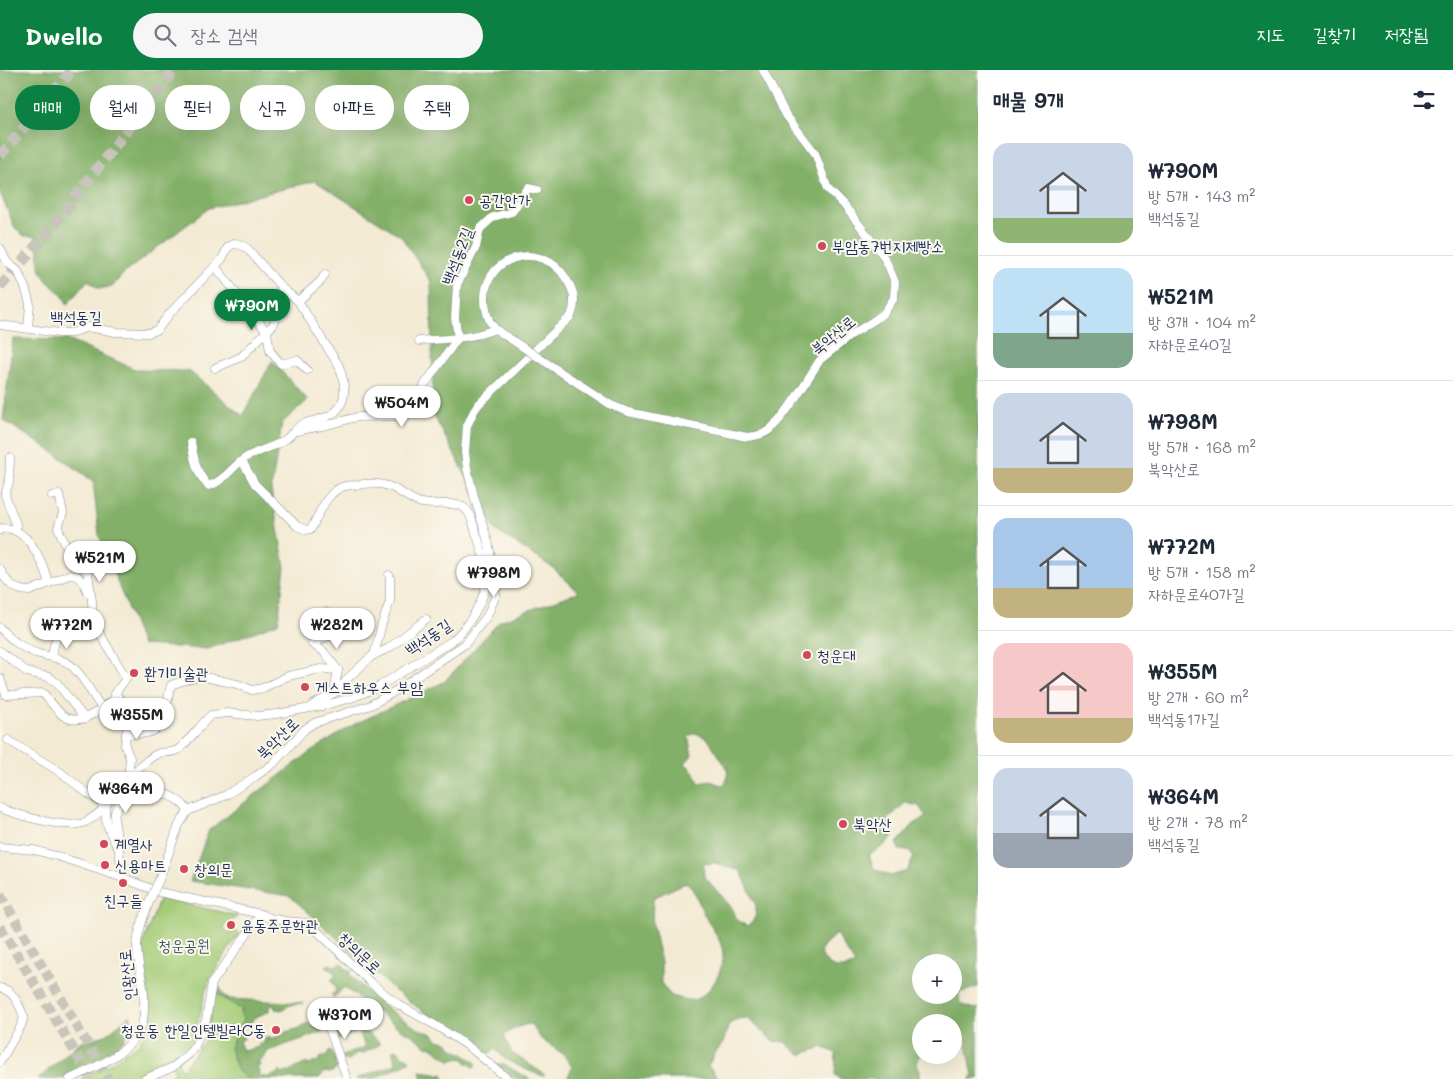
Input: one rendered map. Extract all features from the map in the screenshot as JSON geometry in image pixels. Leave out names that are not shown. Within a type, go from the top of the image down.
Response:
[{"type":"street","name":"북악산로","points":[[188,811],[226,795],[256,776],[273,764],[305,729],[314,723],[371,705],[397,690],[465,644],[487,616],[496,595],[489,546],[477,509],[467,468],[467,426],[479,404],[571,316],[575,298],[564,274],[539,257],[529,255],[510,259],[499,266],[490,277],[485,296],[487,313],[496,329],[512,340],[556,369],[611,405],[628,412],[747,436],[757,436],[767,432],[778,422],[826,353],[876,319],[889,307],[894,298],[896,287],[888,264],[844,205],[828,189],[815,153],[786,115],[763,70]]},
{"type":"street","name":"백석동2길","points":[[458,338],[456,318],[457,285],[476,247],[480,229],[492,217],[512,212],[528,188],[537,190]]},
{"type":"street","name":"백석동길","points":[[0,325],[59,333],[72,333],[87,327],[116,332],[148,333],[157,330],[171,312],[222,259],[228,247],[236,243],[247,248],[282,288],[298,301],[339,366],[345,392],[342,404],[337,412],[303,424],[287,439],[246,457],[218,483],[209,486],[201,478],[196,466],[191,442]]},
{"type":"street","name":"백석동길","points":[[0,248],[7,262],[18,271],[26,290],[30,304],[28,328]]},
{"type":"street","points":[[215,266],[267,332],[270,351],[281,364],[297,360],[307,370]]},
{"type":"street","points":[[298,301],[321,281],[325,274]]},
{"type":"street","points":[[215,368],[241,357],[267,332],[278,315],[282,288]]},
{"type":"street","points":[[419,341],[458,338],[486,333],[496,329]]},
{"type":"street","points":[[294,431],[327,426],[357,417],[406,416],[414,407],[425,384],[458,338]]},
{"type":"street","points":[[10,458],[9,482],[5,495],[16,524],[16,531]]},
{"type":"street","name":"백석동길","points":[[0,808],[16,815],[36,820],[80,824],[88,821],[105,808],[114,794],[148,760],[159,753],[171,753],[179,750],[211,714],[227,713],[257,716],[322,706],[351,698],[378,687],[460,634],[482,597],[486,584],[484,564],[477,534],[469,513],[464,508],[454,504],[419,503],[389,486],[370,483],[343,486],[332,494],[311,529],[306,530],[297,526],[254,484],[242,461]]},
{"type":"street","points":[[52,496],[59,494],[63,513],[58,528],[65,544],[88,573],[93,622],[126,678],[115,694],[126,705],[131,719],[126,734],[125,746],[130,758],[128,779]]},
{"type":"street","points":[[0,530],[2,528],[13,529],[27,538],[49,583]]},
{"type":"street","points":[[0,569],[6,581],[24,591],[30,591],[69,575],[77,576],[84,584],[92,601]]},
{"type":"street","points":[[374,655],[390,601],[390,578],[388,575]]},
{"type":"street","points":[[327,612],[335,633],[312,644],[323,651],[338,670],[334,693]]},
{"type":"street","points":[[309,707],[339,690],[374,655],[389,648],[426,619]]},
{"type":"street","points":[[52,656],[56,640],[67,631],[82,624],[93,622]]},
{"type":"street","points":[[0,628],[23,648],[65,661],[77,671],[102,708]]},
{"type":"street","points":[[0,651],[28,672],[49,677],[57,683],[85,719]]},
{"type":"street","points":[[126,734],[147,734],[154,731],[164,719],[171,686],[184,680],[200,676],[236,684],[252,690],[263,688],[288,676],[321,669],[338,670]]},
{"type":"street","points":[[0,678],[6,695],[43,693],[62,715],[75,721],[85,719],[117,697]]},
{"type":"street","points":[[8,740],[60,772],[98,800],[105,808],[108,831],[119,850]]},
{"type":"street","points":[[123,878],[114,818],[115,810],[120,801],[124,797],[143,792],[160,792],[179,801],[188,811]]},
{"type":"street","name":"인왕산로","points":[[70,1079],[115,1056],[133,1040],[142,1025],[144,1017],[144,992],[137,942],[140,927],[179,825],[188,811]]},
{"type":"street","points":[[0,842],[9,848]]},
{"type":"street","name":"창의문로","points":[[0,846],[34,850],[60,857],[159,892],[262,914],[270,918],[309,923],[371,983],[399,1005],[434,1024],[468,1046],[508,1079]]},
{"type":"street","points":[[145,1079],[173,1067],[188,1055],[195,1046],[206,1020],[212,983],[262,914]]},
{"type":"street","points":[[0,988],[5,988],[14,995],[24,1017],[21,1026],[0,1062]]},
{"type":"street","points":[[322,1008],[347,1079]]},
{"type":"green space","points":[[0,70],[978,70],[978,987],[962,992],[962,954],[912,954],[912,1004],[960,1004],[974,1009],[978,1008],[978,1079],[970,1079],[973,1076],[966,1040],[962,1035],[962,1014],[912,1014],[912,1064],[917,1064],[920,1070],[920,1079],[841,1079],[835,1075],[836,1053],[822,1047],[800,1055],[785,1042],[773,1041],[747,1018],[738,1019],[729,1024],[723,1043],[708,1066],[719,1079],[563,1079],[568,1077],[572,1067],[563,1054],[541,1039],[531,1024],[517,1028],[504,1036],[512,1053],[544,1074],[544,1076],[507,1060],[495,1049],[487,1055],[463,1032],[425,1013],[394,990],[290,896],[190,881],[209,830],[309,753],[353,725],[444,682],[500,621],[579,592],[553,568],[495,530],[433,414],[431,282],[401,236],[315,181],[209,208],[124,273],[113,286],[99,289],[88,280],[67,305],[62,296],[46,280],[41,270],[38,255],[40,244],[35,236],[24,236],[15,228],[0,193]],"holes":[[[696,733],[708,739],[727,768],[728,777],[723,786],[711,781],[699,783],[694,772],[685,763],[692,755],[688,736]],[[905,803],[919,806],[926,817],[914,824],[897,843],[899,850],[910,850],[914,857],[907,871],[891,876],[874,869],[869,855],[886,844],[894,835],[887,820]],[[715,863],[741,871],[756,906],[755,919],[747,926],[737,920],[733,909],[704,876],[703,864]],[[687,882],[715,932],[723,954],[721,967],[715,981],[705,993],[693,1000],[671,996],[661,983],[661,963],[652,924],[653,898]],[[836,934],[855,964],[843,968],[830,965],[826,962],[820,951]]]},
{"type":"green space","points":[[13,339],[67,340],[137,370],[189,371],[243,416],[272,361],[308,400],[282,423],[271,490],[285,567],[278,623],[208,649],[142,645],[99,535],[93,481],[53,452],[3,420]]},
{"type":"green space","name":"청운공원","points":[[160,898],[238,916],[223,927],[228,933],[234,929],[239,934],[214,972],[206,989],[194,1039],[177,1060],[182,1070],[206,1039],[215,993],[244,1011],[241,1015],[244,1019],[230,1048],[238,1071],[249,1079],[159,1079],[175,1073],[172,1063],[134,1079],[81,1079],[139,1044],[147,1026],[148,984],[144,964],[143,943]]},
{"type":"green space","points":[[341,963],[344,965],[343,969],[346,968],[351,971],[350,975],[390,1010],[408,1023],[432,1034],[439,1041],[445,1041],[450,1044],[451,1048],[477,1064],[475,1067],[466,1063],[465,1059],[454,1058],[451,1061],[430,1046],[428,1047],[409,1033],[403,1031],[344,987],[334,998],[331,995],[336,991],[336,987],[331,981],[336,974],[326,966],[330,964],[334,966]]},
{"type":"green space","points":[[220,987],[223,995],[229,999],[303,1003],[294,1004],[282,1010],[275,1009],[274,1005],[269,1006],[269,1011],[254,1018],[250,1024],[245,1024],[240,1030],[244,1039],[239,1041],[243,1051],[259,1047],[259,1044],[265,1042],[264,1039],[285,1034],[285,1032],[301,1028],[301,1026],[308,1023],[312,1027],[321,1026],[322,1032],[268,1051],[264,1058],[258,1061],[260,1066],[257,1067],[261,1078],[265,1076],[266,1078],[280,1071],[281,1074],[285,1073],[307,1063],[308,1065],[320,1060],[320,1058],[331,1051],[337,1069],[330,1073],[325,1072],[319,1078],[314,1079],[249,1079],[238,1071],[230,1048],[244,1019],[240,1012],[243,1010],[215,993]]},
{"type":"green space","points":[[336,1009],[379,1042],[379,1045],[362,1054],[358,1053],[349,1060],[343,1060],[341,1056],[365,1047],[359,1031],[337,1040],[329,1016],[331,1011]]},
{"type":"green space","points":[[130,1015],[133,1024],[122,1042],[94,1062],[60,1079],[38,1079],[80,1042],[106,1035]]},
{"type":"green space","points":[[395,1049],[399,1051],[402,1057],[405,1056],[409,1059],[409,1062],[376,1078],[356,1079],[396,1064],[392,1051]]},
{"type":"green space","points":[[503,1064],[530,1079],[516,1079],[497,1065]]},
{"type":"green space","points":[[420,1071],[443,1074],[445,1079],[423,1079]]},
{"type":"tunnel","points":[[0,156],[72,70]]},
{"type":"tunnel","points":[[0,287],[49,231],[174,70]]},
{"type":"tunnel","points":[[0,894],[108,1079]]},
{"type":"tunnel","points":[[0,926],[91,1079]]},
{"type":"place","name":"공간안가","points":[[469,200]]},
{"type":"place","name":"부암동7번지제빵소","points":[[822,246]]},
{"type":"place","name":"청운대","points":[[807,655]]},
{"type":"place","name":"환기미술관","points":[[134,673]]},
{"type":"place","name":"게스트하우스 부암","points":[[305,687]]},
{"type":"place","name":"북악산","points":[[843,824]]},
{"type":"place","name":"계열사","points":[[104,844]]},
{"type":"place","name":"신용마트","points":[[105,865]]},
{"type":"place","name":"창의문","points":[[184,869]]},
{"type":"place","name":"친구들","points":[[123,883]]},
{"type":"place","name":"윤동주문학관","points":[[231,925]]},
{"type":"place","name":"청운동 한일인텔빌라C동","points":[[276,1030]]}]
